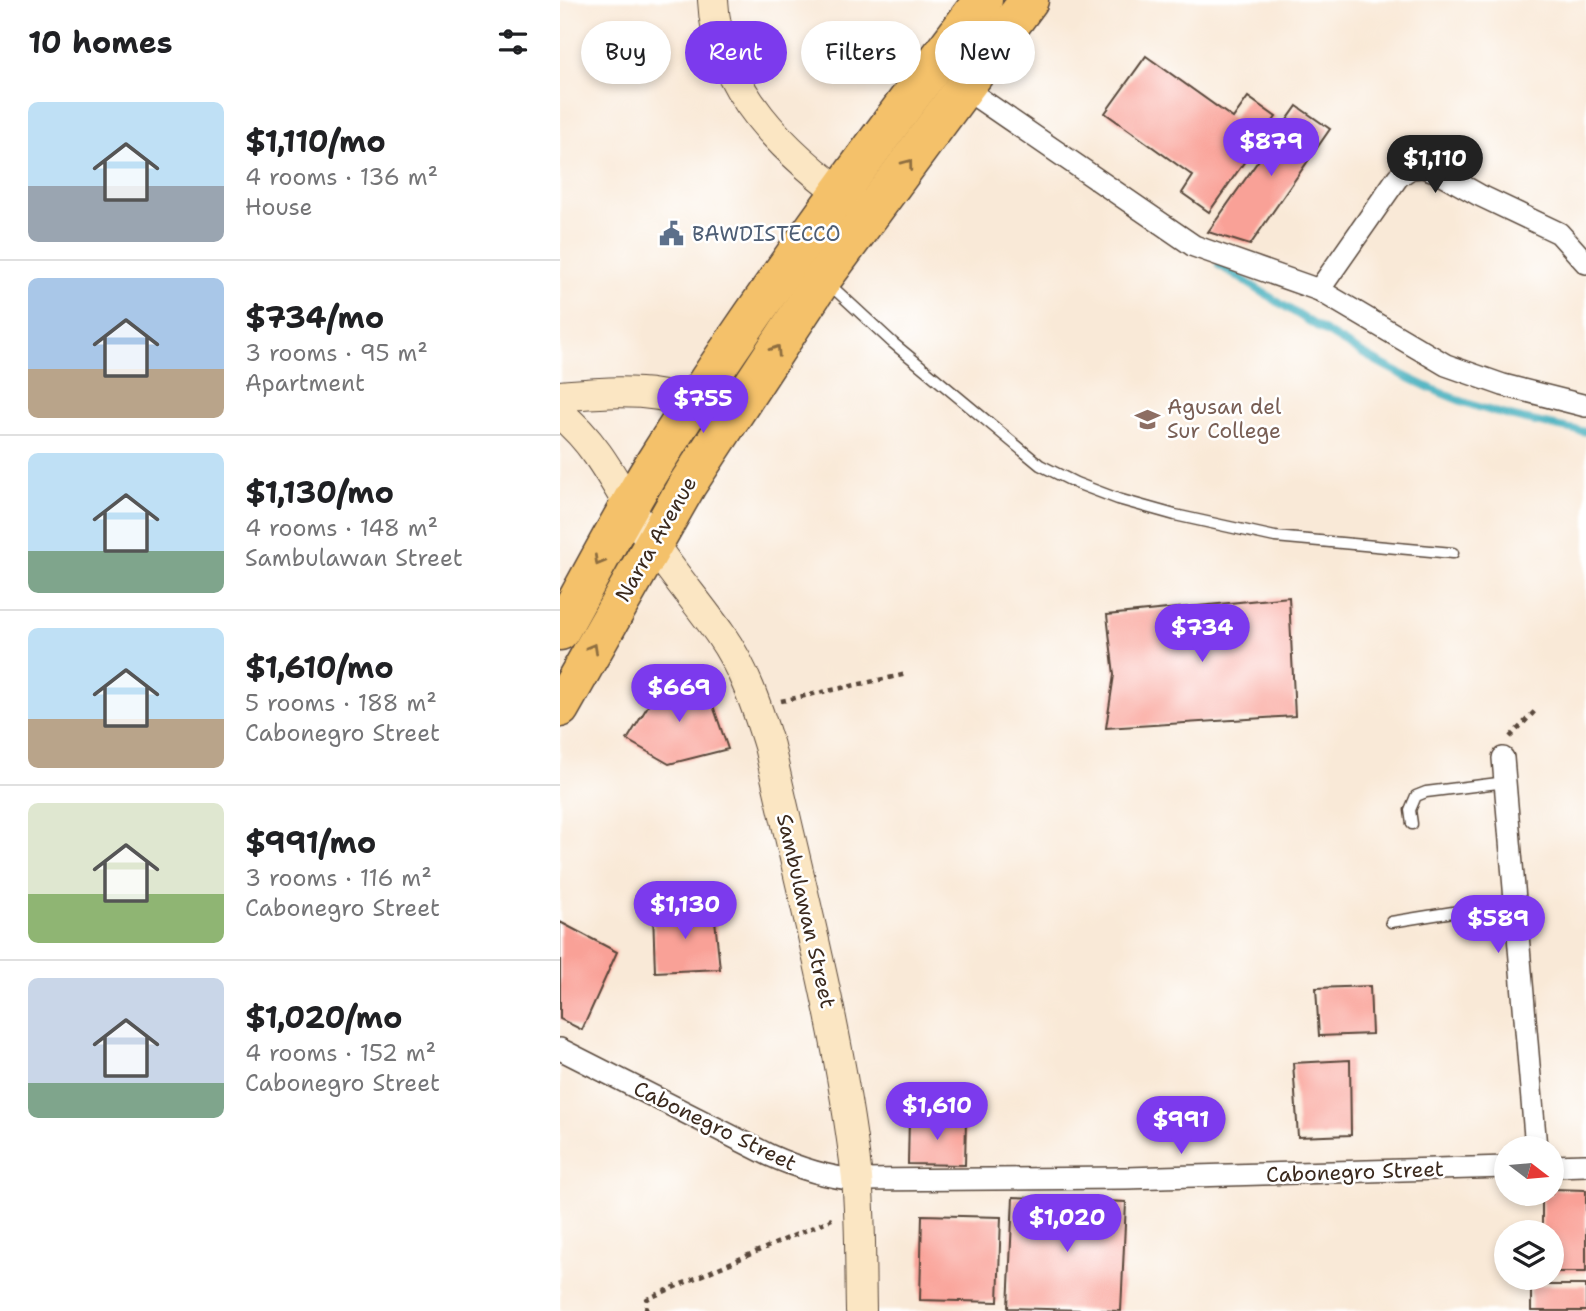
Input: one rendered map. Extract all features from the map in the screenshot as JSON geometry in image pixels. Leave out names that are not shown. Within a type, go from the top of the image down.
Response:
[{"type":"highway","name":"Narra Avenue","points":[[560,708],[652,543],[731,419],[810,265],[839,193],[983,0]]},
{"type":"highway","name":"Narra Avenue","points":[[560,631],[629,506],[693,404],[810,265],[870,215],[1029,0]]},
{"type":"street","points":[[713,0],[720,46],[732,75],[756,114],[781,143],[839,193],[870,215]]},
{"type":"street","points":[[964,88],[1187,241],[1214,254],[1319,290],[1446,365],[1503,385],[1586,406]]},
{"type":"street","points":[[1319,290],[1398,177],[1411,169],[1423,167],[1559,233],[1586,263]]},
{"type":"street","points":[[560,396],[628,392],[660,396],[693,404],[731,419]]},
{"type":"street","name":"Sambulawan Street","points":[[560,414],[593,446],[652,543],[721,635],[757,706],[769,746],[829,1013],[847,1107],[858,1193],[861,1311]]},
{"type":"street","points":[[1503,758],[1535,1136]]},
{"type":"street","name":"Cabonegro Street","points":[[560,1049],[769,1155],[802,1170],[830,1178],[858,1193],[1126,1178],[1494,1167]]},
{"type":"street","points":[[1564,1166],[1586,1165]]},
{"type":"lane","points":[[810,265],[893,343],[1040,465],[1076,483],[1118,499],[1175,515],[1275,537],[1453,552]]},
{"type":"lane","points":[[1412,824],[1410,810],[1416,796],[1426,792],[1506,782]]},
{"type":"lane","points":[[1391,922],[1515,902]]},
{"type":"path","points":[[757,706],[907,674]]},
{"type":"path","points":[[1503,758],[1506,742],[1536,710]]},
{"type":"path","points":[[646,1311],[647,1299],[858,1193]]},
{"type":"building","points":[[1146,56],[1233,118],[1248,97],[1276,117],[1209,212],[1182,193],[1193,176],[1105,113]]},
{"type":"building","points":[[1297,106],[1330,129],[1250,245],[1208,232]]},
{"type":"building","points":[[1289,597],[1295,716],[1106,728],[1114,675],[1107,615]]},
{"type":"building","points":[[688,680],[709,694],[728,749],[669,764],[627,740],[662,683]]},
{"type":"building","points":[[714,910],[720,969],[655,972],[653,912]]},
{"type":"building","points":[[560,922],[617,952],[582,1030],[560,1019]]},
{"type":"building","points":[[1370,986],[1372,1034],[1319,1036],[1316,988]]},
{"type":"building","points":[[1350,1060],[1351,1135],[1298,1137],[1293,1063]]},
{"type":"building","points":[[909,1118],[966,1119],[965,1165],[908,1164]]},
{"type":"building","points":[[1564,1189],[1586,1190],[1586,1272],[1564,1272],[1564,1220],[1542,1220],[1542,1206],[1564,1206]]},
{"type":"building","points":[[1013,1197],[1126,1202],[1121,1311],[1008,1308]]},
{"type":"building","points":[[922,1215],[1001,1217],[998,1302],[920,1300]]},
{"type":"building","points":[[1564,1285],[1586,1285],[1586,1311],[1531,1311],[1531,1290],[1564,1290]]},
{"type":"waterway","points":[[1219,265],[1337,339],[1429,388],[1492,411],[1586,432]]},
{"type":"place","name":"BAWDISTECCO","points":[[672,234]]},
{"type":"place","name":"Agusan del Sur College","points":[[1147,419]]}]
